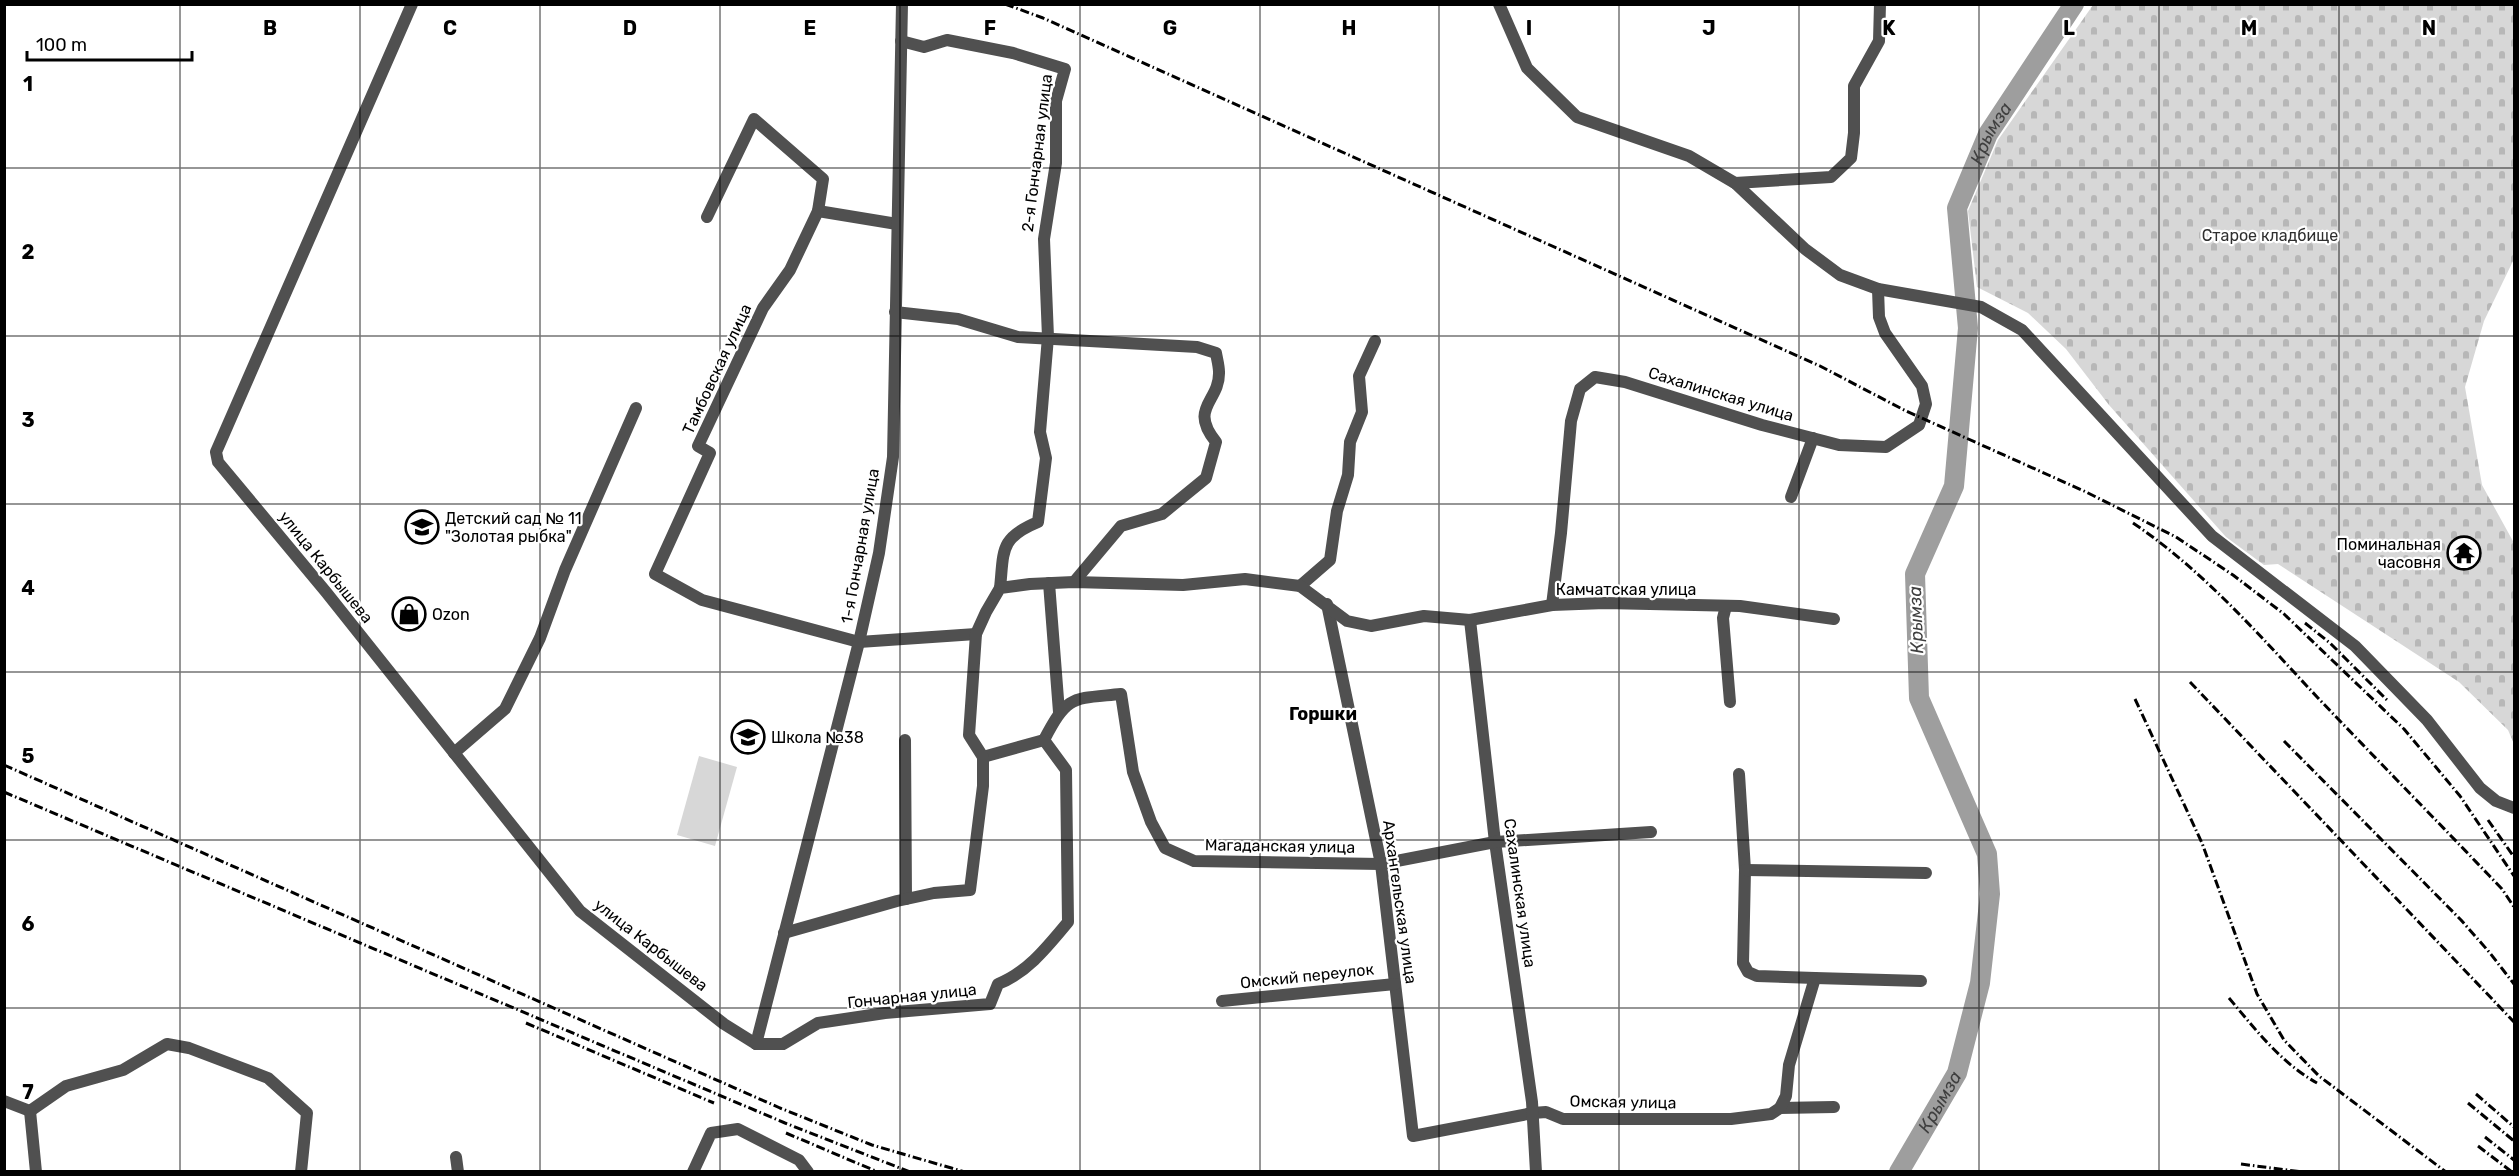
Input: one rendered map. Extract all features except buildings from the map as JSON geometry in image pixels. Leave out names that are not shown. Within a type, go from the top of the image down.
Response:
[{"type":"street","name":"улица Карбышева","points":[[412,4],[216,452],[219,462],[580,911],[724,1024],[756,1044]]},
{"type":"street","name":"1-я Гончарная улица","points":[[756,1044],[859,642],[879,553],[893,457],[902,4]]},
{"type":"street","points":[[1499,4],[1527,68],[1577,117],[1689,156],[1735,183],[1804,249],[1840,275],[1878,290],[1981,307],[2022,330],[2212,536],[2355,646],[2427,720],[2480,788],[2496,801],[2514,808]]},
{"type":"street","points":[[1735,183],[1831,177],[1851,158],[1854,133],[1854,86],[1879,41],[1880,4]]},
{"type":"street","name":"2-я Гончарная улица","points":[[784,933],[906,899],[970,890],[983,786],[983,757],[969,735],[976,634],[1000,588],[1004,551],[1008,540],[1018,530],[1038,522],[1046,458],[1040,432],[1047,337],[1044,239],[1056,163],[1056,101],[1065,69],[1013,53],[947,40],[924,47],[901,41]]},
{"type":"street","points":[[707,217],[754,119],[823,179],[818,211],[897,224]]},
{"type":"street","name":"Тамбовская улица","points":[[818,211],[790,270],[763,308],[698,446],[710,453],[655,574],[702,600],[859,642]]},
{"type":"street","name":"Сахалинская улица","points":[[1552,605],[1560,543],[1570,421],[1580,388],[1595,376],[1625,382],[1762,425],[1839,445],[1886,447],[1919,425],[1926,404],[1922,386],[1885,333],[1878,317],[1878,290]]},
{"type":"street","points":[[895,312],[958,319],[1018,337],[1197,347],[1216,353],[1220,374],[1204,413],[1206,429],[1216,442],[1206,478],[1162,514],[1120,526],[1074,582],[1000,588]]},
{"type":"street","points":[[1300,586],[1330,560],[1337,511],[1348,475],[1350,442],[1362,412],[1359,376],[1375,341]]},
{"type":"street","points":[[454,753],[505,709],[540,638],[565,570],[636,408]]},
{"type":"street","points":[[1791,497],[1813,438]]},
{"type":"street","name":"Камчатская улица","points":[[1074,582],[1183,585],[1245,579],[1300,586],[1347,621],[1371,626],[1424,616],[1470,620],[1552,605],[1605,603],[1726,606],[1834,619]]},
{"type":"street","points":[[983,757],[1044,740],[1059,712],[1049,583]]},
{"type":"street","name":"Архангельская улица","points":[[1327,604],[1381,864],[1413,1136]]},
{"type":"street","points":[[1726,606],[1723,618],[1730,702]]},
{"type":"street","name":"Сахалинская улица","points":[[1470,620],[1495,842],[1533,1113],[1536,1172]]},
{"type":"street","points":[[859,642],[976,634]]},
{"type":"street","name":"Магаданская улица","points":[[1059,712],[1077,699],[1121,694],[1134,772],[1151,822],[1165,848],[1194,861],[1381,864],[1495,842],[1651,832]]},
{"type":"street","points":[[905,740],[906,899]]},
{"type":"street","name":"Гончарная улица","points":[[756,1044],[783,1044],[818,1023],[990,1004],[998,984],[1014,978],[1049,944],[1068,922],[1066,770],[1044,740]]},
{"type":"street","points":[[1739,774],[1745,870],[1743,963],[1748,972],[1757,975],[1921,981]]},
{"type":"street","points":[[1745,870],[1926,873]]},
{"type":"street","points":[[1780,1108],[1786,1096],[1789,1065],[1815,978]]},
{"type":"street","name":"Омский переулок","points":[[1222,1001],[1395,984]]},
{"type":"street","points":[[30,1111],[66,1086],[123,1070],[167,1044],[189,1048],[268,1078],[307,1113],[301,1172]]},
{"type":"street","points":[[4,1101],[30,1111]]},
{"type":"street","name":"Омская улица","points":[[1413,1136],[1546,1112],[1563,1119],[1731,1119],[1771,1114],[1780,1108],[1834,1107]]},
{"type":"street","points":[[30,1111],[36,1172]]},
{"type":"street","points":[[693,1172],[711,1133],[738,1129],[799,1160],[808,1172]]},
{"type":"street","points":[[456,1157],[458,1172]]},
{"type":"green space","name":"Старое кладбище","points":[[2093,5],[2514,5],[2514,259],[2484,321],[2465,387],[2482,485],[2514,543],[2514,744],[2508,730],[2459,682],[2278,564],[2264,565],[2226,537],[2109,405],[2066,349],[2028,313],[1977,287],[1968,211],[1998,140]]},
{"type":"green space","points":[[699,756],[737,767],[715,846],[677,835]]},
{"type":"waterway","name":"Крымза","points":[[1899,1172],[1957,1073],[1980,983],[1990,894],[1987,854],[1919,698],[1915,574],[1954,486],[1968,328],[1957,208],[1988,134],[2074,4]]},
{"type":"railway","points":[[1005,4],[1043,18],[1820,366],[1906,411],[2084,491],[2176,537],[2233,575],[2284,614],[2404,729],[2460,796],[2514,876]]},
{"type":"railway","points":[[2133,523],[2183,562],[2253,628],[2502,889],[2514,907]]},
{"type":"railway","points":[[2305,623],[2330,643],[2388,701]]},
{"type":"railway","points":[[2190,682],[2514,1022]]},
{"type":"railway","points":[[2135,699],[2202,843],[2257,994],[2284,1040],[2319,1076],[2446,1172]]},
{"type":"railway","points":[[2284,741],[2461,920],[2514,984]]},
{"type":"railway","points":[[4,765],[780,1108],[872,1145],[965,1172]]},
{"type":"railway","points":[[4,792],[785,1123],[910,1172]]},
{"type":"railway","points":[[2488,820],[2514,857]]},
{"type":"railway","points":[[2229,998],[2280,1055],[2317,1083]]},
{"type":"railway","points":[[526,1023],[714,1103]]},
{"type":"railway","points":[[2476,1094],[2514,1127]]},
{"type":"railway","points":[[2468,1103],[2514,1141]]},
{"type":"railway","points":[[786,1133],[878,1172]]},
{"type":"railway","points":[[2485,1137],[2514,1160]]},
{"type":"railway","points":[[2478,1146],[2512,1172]]},
{"type":"railway","points":[[2241,1164],[2302,1172]]},
{"type":"place","name":"Детский сад № 11 \"Золотая рыбка\"","points":[[422,527]]},
{"type":"place","name":"Поминальная часовня","points":[[2464,553]]},
{"type":"place","name":"Ozon","points":[[409,614]]},
{"type":"place","name":"Школа №38","points":[[748,737]]},
{"type":"district","name":"Горшки","points":[[1323,714]]}]
